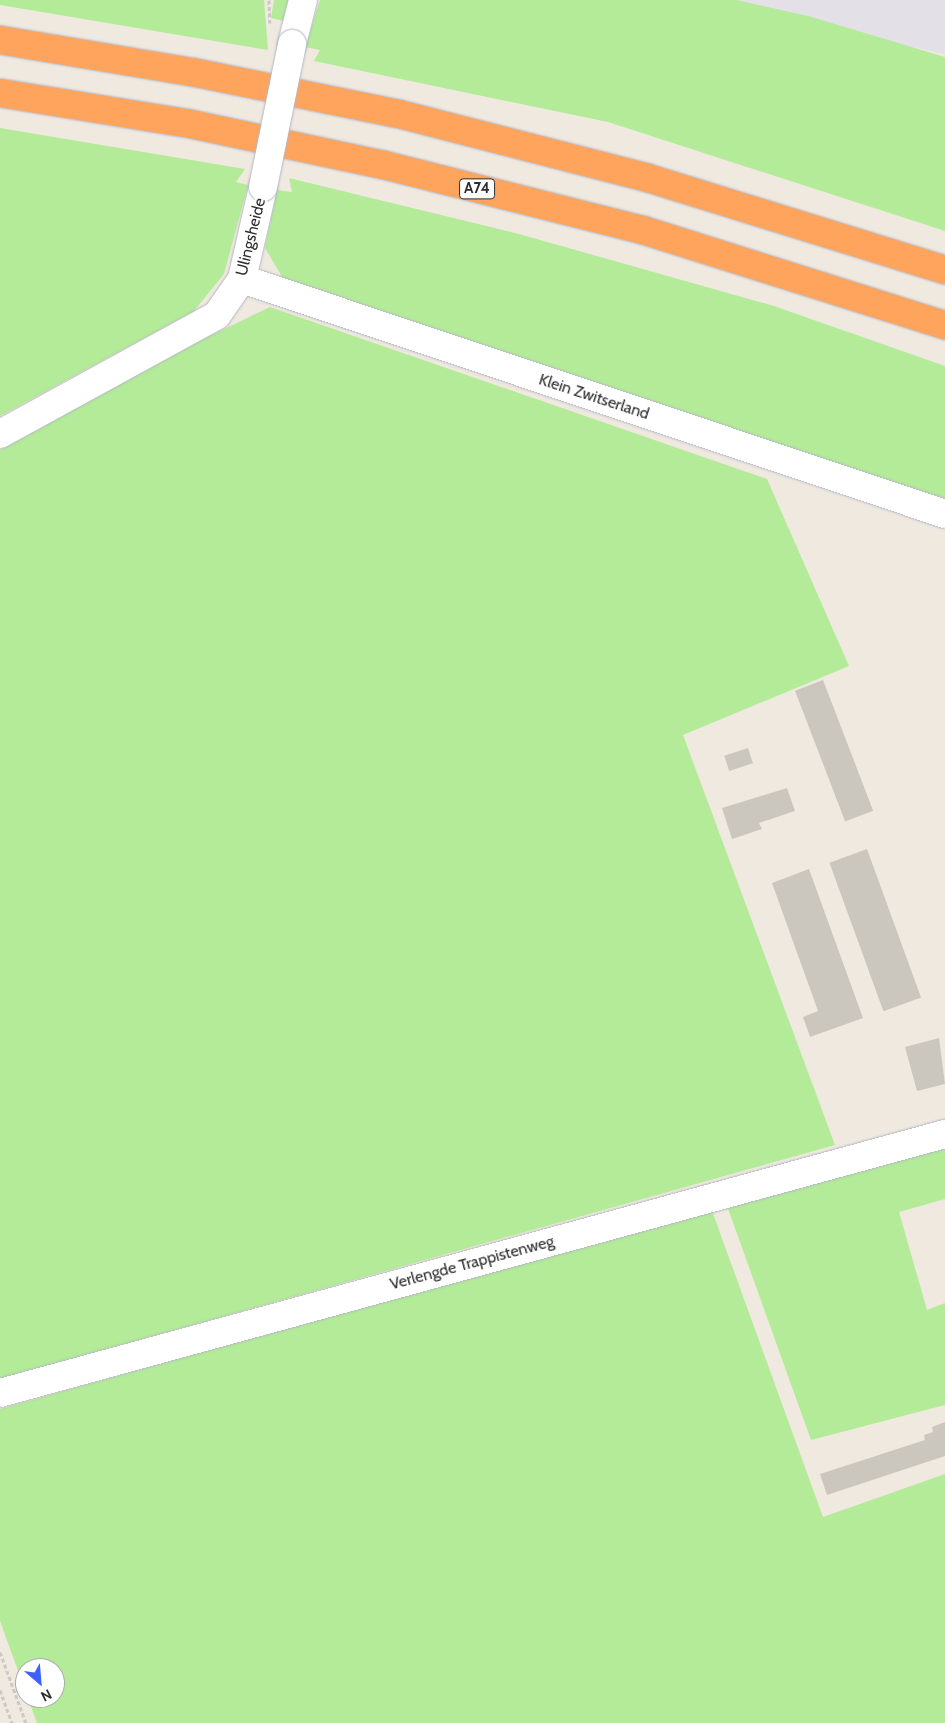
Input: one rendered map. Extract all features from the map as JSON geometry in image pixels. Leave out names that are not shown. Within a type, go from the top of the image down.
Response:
[{"type":"highway","points":[[0,40],[192,72],[399,114],[648,178],[945,270]]},
{"type":"highway","name":"A74","points":[[0,94],[186,123],[384,165],[643,230],[945,325]]},
{"type":"street","name":"Ulingsheide","points":[[0,434],[217,315],[242,279],[303,0]]},
{"type":"street","name":"Klein Zwitserland","points":[[242,279],[945,514]]},
{"type":"street","name":"Verlengde Trappistenweg","points":[[0,1393],[945,1134]]},
{"type":"path","points":[[0,1652],[26,1723]]},
{"type":"path","points":[[0,1690],[12,1723]]},
{"type":"shaded area","points":[[695,0],[945,0],[945,54]]},
{"type":"green space","points":[[0,0],[264,0],[268,50],[0,5]]},
{"type":"green space","points":[[274,0],[291,0],[284,21],[271,18]]},
{"type":"green space","points":[[320,0],[736,0],[808,16],[945,57],[945,231],[608,122],[314,61],[320,50],[305,47]]},
{"type":"green space","points":[[0,128],[245,169],[236,182],[248,185],[224,274],[194,311],[0,416]]},
{"type":"green space","points":[[289,178],[519,234],[774,306],[945,366],[945,499],[284,280],[265,248],[277,190],[292,192]]},
{"type":"green space","points":[[270,307],[767,479],[849,666],[683,735],[835,1145],[0,1379],[0,450],[195,343]]},
{"type":"green space","points":[[945,1142],[945,1199],[899,1212],[927,1310],[945,1303],[945,1405],[811,1440],[726,1203]]},
{"type":"green space","points":[[711,1208],[823,1517],[945,1474],[945,1723],[37,1723],[32,1708],[65,1708],[65,1658],[15,1658],[15,1662],[0,1621],[0,1409]]},
{"type":"building","points":[[823,680],[873,811],[845,821],[795,691]]},
{"type":"building","points":[[748,748],[753,763],[729,771],[724,756]]},
{"type":"building","points":[[787,788],[795,811],[759,823],[762,829],[732,839],[722,808]]},
{"type":"building","points":[[867,849],[921,997],[883,1011],[829,863]]},
{"type":"building","points":[[809,869],[863,1018],[810,1037],[803,1017],[818,1011],[772,883]]},
{"type":"building","points":[[939,1038],[945,1084],[917,1091],[905,1047]]},
{"type":"building","points":[[945,1422],[945,1456],[827,1495],[820,1474],[925,1440],[924,1435],[933,1432],[932,1427]]}]
